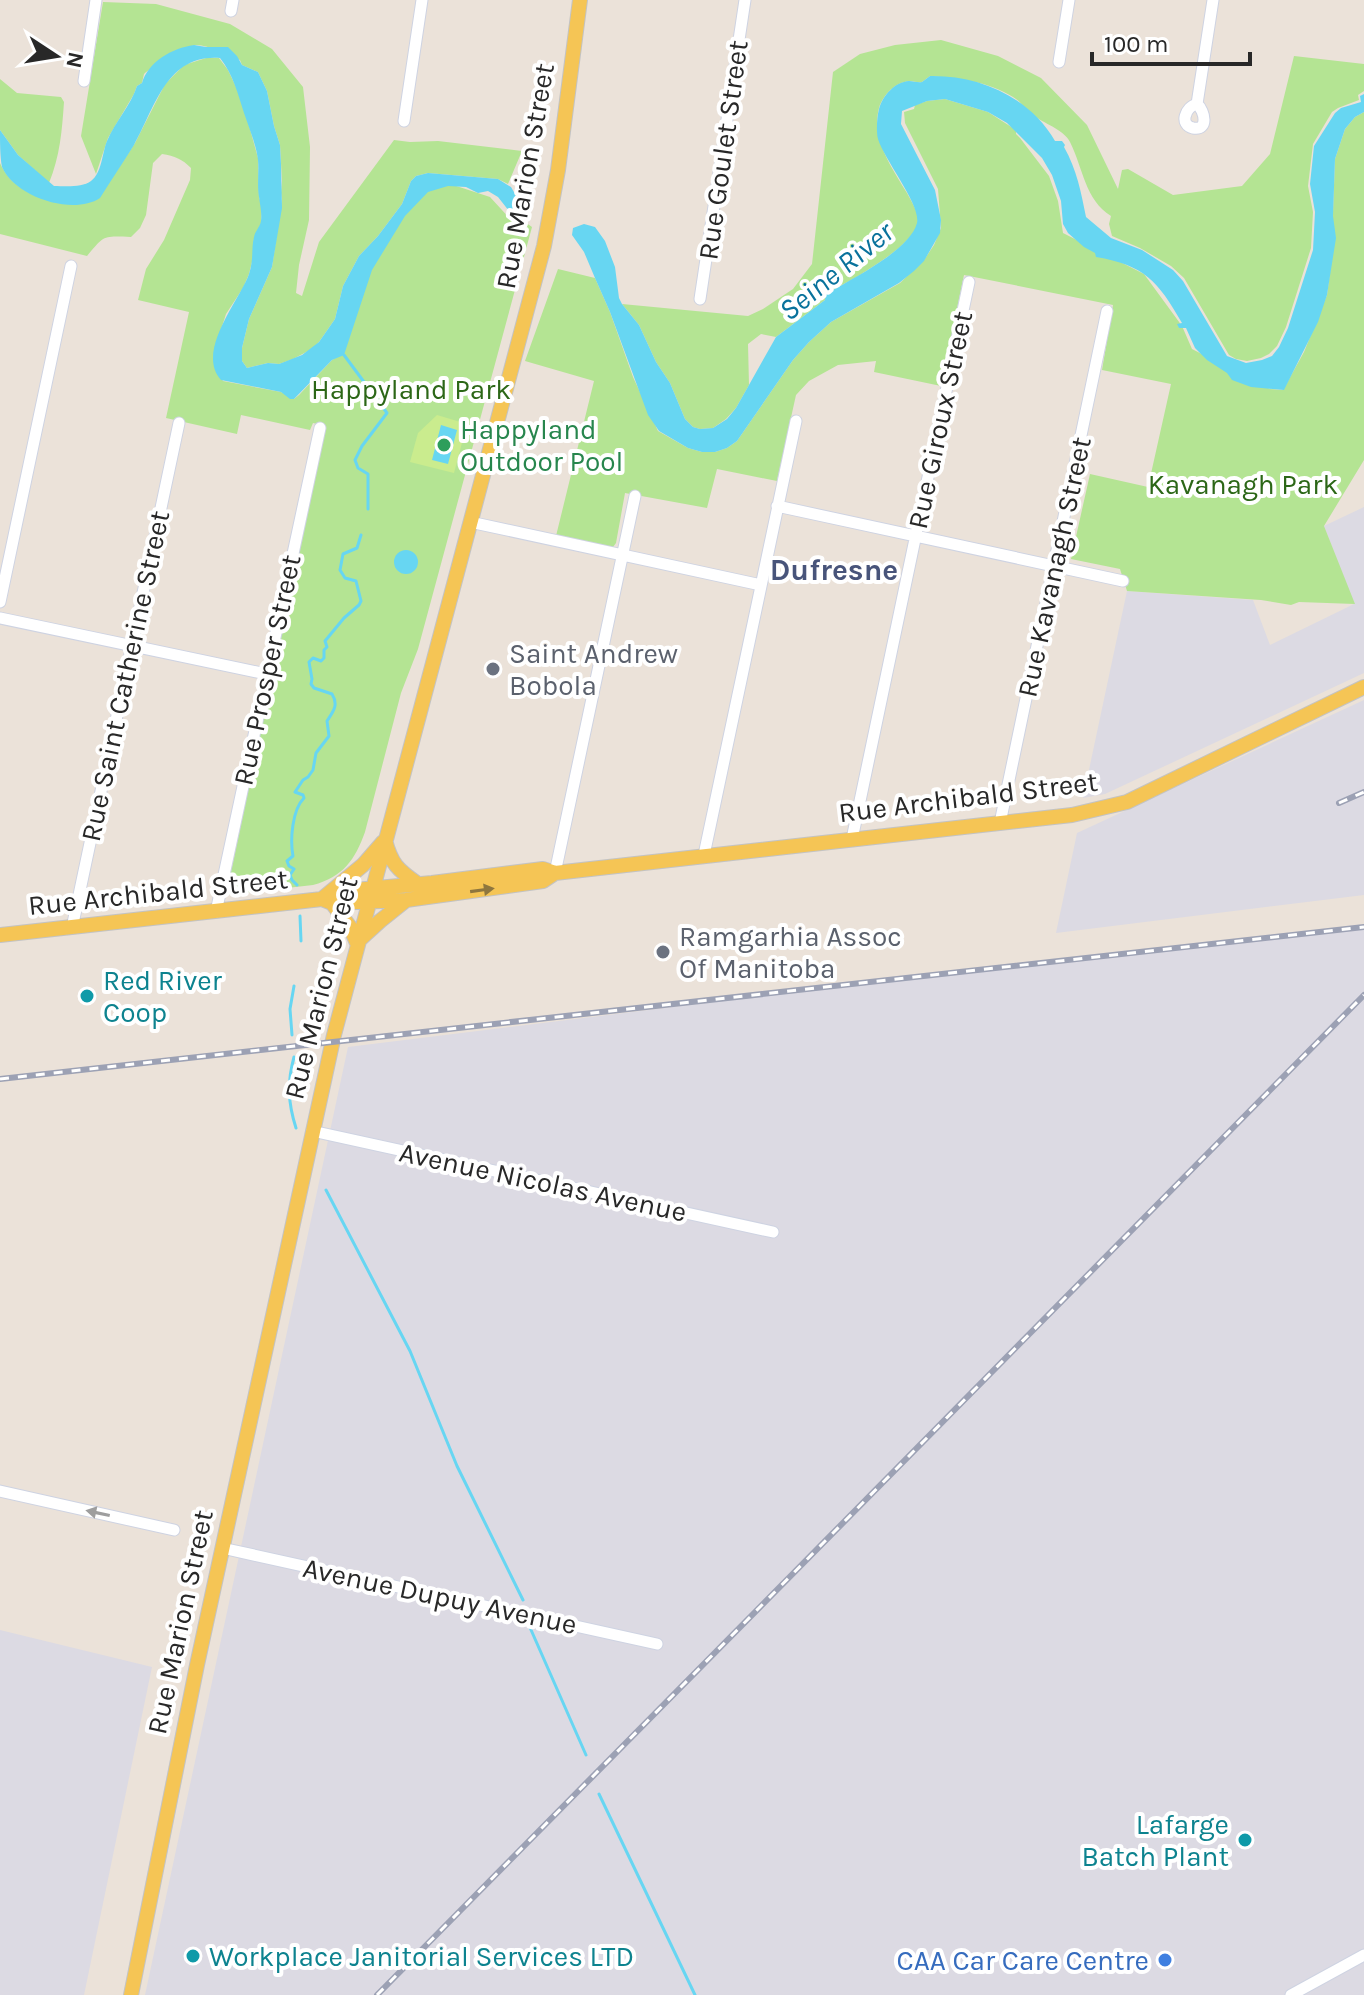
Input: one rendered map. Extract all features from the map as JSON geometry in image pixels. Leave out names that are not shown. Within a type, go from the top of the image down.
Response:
[{"type":"main road","name":"Rue Marion Street","points":[[131,1995],[197,1665],[312,1131],[357,943],[544,246],[558,170],[580,0]]},
{"type":"main road","name":"Rue Archibald Street","points":[[0,935],[370,895],[418,884],[543,869],[555,873],[1072,815],[1127,802],[1364,687]]},
{"type":"main road","points":[[385,840],[389,858],[418,884]]},
{"type":"main road","points":[[385,840],[363,865],[325,899],[350,927],[357,943],[406,900]]},
{"type":"main road","name":"Rue Archibald Street","points":[[370,895],[406,900],[543,881],[555,873]]},
{"type":"street","points":[[84,81],[96,0]]},
{"type":"street","points":[[404,121],[422,0]]},
{"type":"street","name":"Rue Goulet Street","points":[[700,299],[745,0]]},
{"type":"street","points":[[1059,62],[1069,0]]},
{"type":"street","points":[[1197,104],[1213,0]]},
{"type":"street","points":[[0,602],[71,266]]},
{"type":"street","name":"Rue Giroux Street","points":[[852,839],[969,282]]},
{"type":"street","name":"Rue Kavanagh Street","points":[[1000,823],[1107,311]]},
{"type":"street","points":[[704,855],[796,421]]},
{"type":"street","name":"Rue Saint Catherine Street","points":[[72,928],[179,423]]},
{"type":"street","name":"Rue Prosper Street","points":[[216,912],[320,428]]},
{"type":"street","points":[[555,873],[635,496]]},
{"type":"street","points":[[777,506],[1123,581]]},
{"type":"street","points":[[470,522],[761,585]]},
{"type":"street","points":[[0,618],[266,674]]},
{"type":"street","name":"Avenue Nicolas Avenue","points":[[312,1131],[773,1232]]},
{"type":"street","points":[[0,1491],[174,1530]]},
{"type":"street","name":"Avenue Dupuy Avenue","points":[[222,1548],[657,1644]]},
{"type":"street","points":[[1291,1995],[1364,1955]]},
{"type":"shaded area","points":[[1364,507],[1364,673],[1105,794],[1083,798],[1127,591],[1253,600],[1270,645],[1354,604],[1324,526]]},
{"type":"shaded area","points":[[1364,700],[1364,895],[1056,933],[1077,833]]},
{"type":"shaded area","points":[[1364,927],[1364,1995],[145,1995],[348,1047],[892,980]]},
{"type":"shaded area","points":[[0,1630],[152,1667],[84,1995],[0,1995]]},
{"type":"green space","points":[[103,2],[156,4],[230,24],[272,49],[303,87],[310,147],[309,220],[296,293],[302,296],[319,242],[394,140],[438,141],[522,151],[508,184],[498,179],[428,173],[416,176],[402,204],[359,256],[343,286],[335,319],[319,342],[293,359],[247,368],[242,361],[242,348],[249,319],[272,267],[282,199],[280,145],[267,91],[258,72],[242,65],[240,60],[201,45],[184,49],[144,74],[142,83],[137,86],[108,138],[96,174],[81,136]]},
{"type":"green space","points":[[941,40],[998,56],[1041,78],[1087,125],[1118,189],[1122,170],[1128,169],[1173,195],[1242,186],[1270,154],[1294,56],[1364,64],[1364,91],[1358,95],[1359,100],[1332,112],[1313,144],[1308,186],[1313,212],[1311,248],[1277,346],[1261,358],[1247,361],[1229,355],[1184,278],[1171,266],[1112,236],[1111,216],[1095,201],[1064,134],[994,87],[930,76],[922,82],[905,82],[890,90],[881,103],[877,120],[884,153],[916,211],[918,222],[915,230],[894,252],[836,288],[776,337],[761,334],[748,344],[749,385],[736,408],[713,428],[693,427],[685,419],[639,325],[622,304],[748,316],[793,289],[812,264],[833,72],[860,54],[895,45]]},
{"type":"green space","name":"Happyland Park","points":[[206,58],[219,58],[237,89],[258,158],[259,198],[262,204],[261,224],[254,238],[249,274],[226,314],[216,345],[214,366],[223,381],[281,392],[294,399],[299,395],[332,360],[341,355],[368,271],[410,204],[441,181],[490,197],[514,223],[522,220],[532,227],[418,649],[401,693],[361,842],[346,866],[323,882],[226,895],[325,426],[313,423],[310,430],[241,415],[237,434],[166,418],[189,312],[138,300],[146,269],[164,240],[190,180],[191,168],[181,160],[162,154],[153,163],[146,215],[140,228],[131,237],[105,238],[87,256],[0,234],[0,163],[19,187],[47,200],[116,172],[135,143],[165,84],[184,65]]},
{"type":"green space","points":[[0,79],[17,93],[61,97],[64,102],[58,153],[49,183],[18,155],[0,130]]},
{"type":"green space","name":"Kavanagh Park","points":[[945,99],[988,112],[1016,130],[1049,176],[1058,201],[1063,233],[1144,274],[1182,326],[1192,349],[1270,389],[1283,390],[1304,352],[1327,295],[1335,159],[1345,129],[1364,112],[1364,460],[1324,526],[1355,604],[1299,602],[1291,605],[1261,600],[1127,591],[1120,569],[1071,559],[1090,474],[1148,487],[1171,384],[1102,370],[1113,305],[964,275],[941,386],[874,372],[876,361],[838,365],[809,381],[796,395],[777,481],[717,469],[707,508],[625,493],[613,547],[556,536],[594,381],[525,361],[558,269],[595,278],[633,377],[658,431],[688,448],[702,452],[727,448],[737,441],[809,342],[831,322],[900,283],[924,260],[934,245],[941,228],[938,189],[905,123],[904,112],[927,101]]},
{"type":"green space","points":[[437,415],[467,424],[454,473],[410,462],[418,433]]},
{"type":"water","points":[[194,45],[228,47],[242,65],[258,72],[267,91],[280,145],[282,208],[272,267],[249,319],[242,348],[242,361],[247,368],[279,364],[302,355],[319,342],[335,319],[343,286],[359,256],[402,204],[416,176],[428,173],[498,179],[511,187],[524,205],[521,219],[513,216],[498,197],[488,191],[478,193],[466,187],[448,186],[428,192],[405,216],[372,270],[344,355],[332,360],[294,399],[281,392],[221,380],[214,368],[216,341],[249,274],[254,237],[261,215],[256,148],[235,84],[220,58],[202,59],[175,74],[156,100],[134,145],[100,198],[75,205],[32,195],[9,178],[1,159],[0,130],[18,155],[54,186],[87,183],[95,177],[110,134],[145,75],[169,53]]},
{"type":"water","points":[[930,76],[984,85],[1002,92],[1032,112],[1055,141],[1062,141],[1065,145],[1086,217],[1111,238],[1142,250],[1173,270],[1183,281],[1227,356],[1246,363],[1272,356],[1279,347],[1313,250],[1315,212],[1310,184],[1314,146],[1335,113],[1361,102],[1360,96],[1364,94],[1364,112],[1345,129],[1335,159],[1333,216],[1336,238],[1327,295],[1318,322],[1284,390],[1251,387],[1232,380],[1207,360],[1195,348],[1186,328],[1179,328],[1177,324],[1182,323],[1173,308],[1148,277],[1126,265],[1096,257],[1068,233],[1063,224],[1061,201],[1052,175],[1042,158],[1007,123],[988,112],[945,99],[927,101],[902,111],[901,124],[935,190],[941,220],[940,233],[924,261],[899,283],[831,322],[809,342],[737,441],[727,448],[702,452],[688,448],[659,431],[648,415],[610,312],[584,252],[572,235],[573,228],[584,224],[595,227],[605,241],[615,267],[619,298],[639,325],[685,419],[693,427],[713,428],[736,408],[776,337],[825,300],[826,292],[880,262],[912,233],[917,215],[878,139],[878,116],[883,99],[890,90],[904,82],[922,82]]},
{"type":"water","name":"Happyland Outdoor Pool","points":[[441,425],[457,430],[448,464],[432,460]]},
{"type":"water","points":[[406,550],[415,553],[418,562],[415,571],[406,574],[397,571],[394,562],[397,553]]},
{"type":"waterway","points":[[344,355],[387,413],[355,460],[358,468],[368,474],[368,509]]},
{"type":"waterway","points":[[297,885],[290,875],[294,869],[287,861],[293,856],[293,826],[304,798],[295,792],[313,770],[316,753],[329,736],[327,721],[335,705],[332,694],[311,684],[309,662],[313,658],[321,661],[324,658],[325,641],[361,601],[356,581],[345,578],[340,570],[343,554],[357,548],[361,535]]},
{"type":"waterway","points":[[300,916],[301,941]]},
{"type":"waterway","points":[[292,1035],[290,1009],[294,986]]},
{"type":"waterway","points":[[294,1057],[289,1093],[296,1128]]},
{"type":"waterway","points":[[326,1190],[410,1351],[457,1466],[523,1600]]},
{"type":"waterway","points":[[528,1623],[586,1755]]},
{"type":"waterway","points":[[599,1794],[695,1995]]},
{"type":"railway","points":[[1339,803],[1364,792]]},
{"type":"railway","points":[[0,1079],[1364,927]]},
{"type":"railway","points":[[377,1995],[1364,995]]},
{"type":"place","name":"Happyland Outdoor Pool","points":[[444,445]]},
{"type":"place","name":"Saint Andrew Bobola","points":[[493,669]]},
{"type":"place","name":"Ramgarhia Assoc Of Manitoba","points":[[663,952]]},
{"type":"place","name":"Red River Coop","points":[[87,996]]},
{"type":"place","name":"Lafarge Batch Plant","points":[[1245,1840]]},
{"type":"place","name":"Workplace Janitorial Services LTD","points":[[193,1956]]},
{"type":"place","name":"CAA Car Care Centre","points":[[1165,1960]]},
{"type":"district","name":"Dufresne","points":[[834,570]]},
{"type":"water label","name":"Seine River","points":[[836,271]]}]
